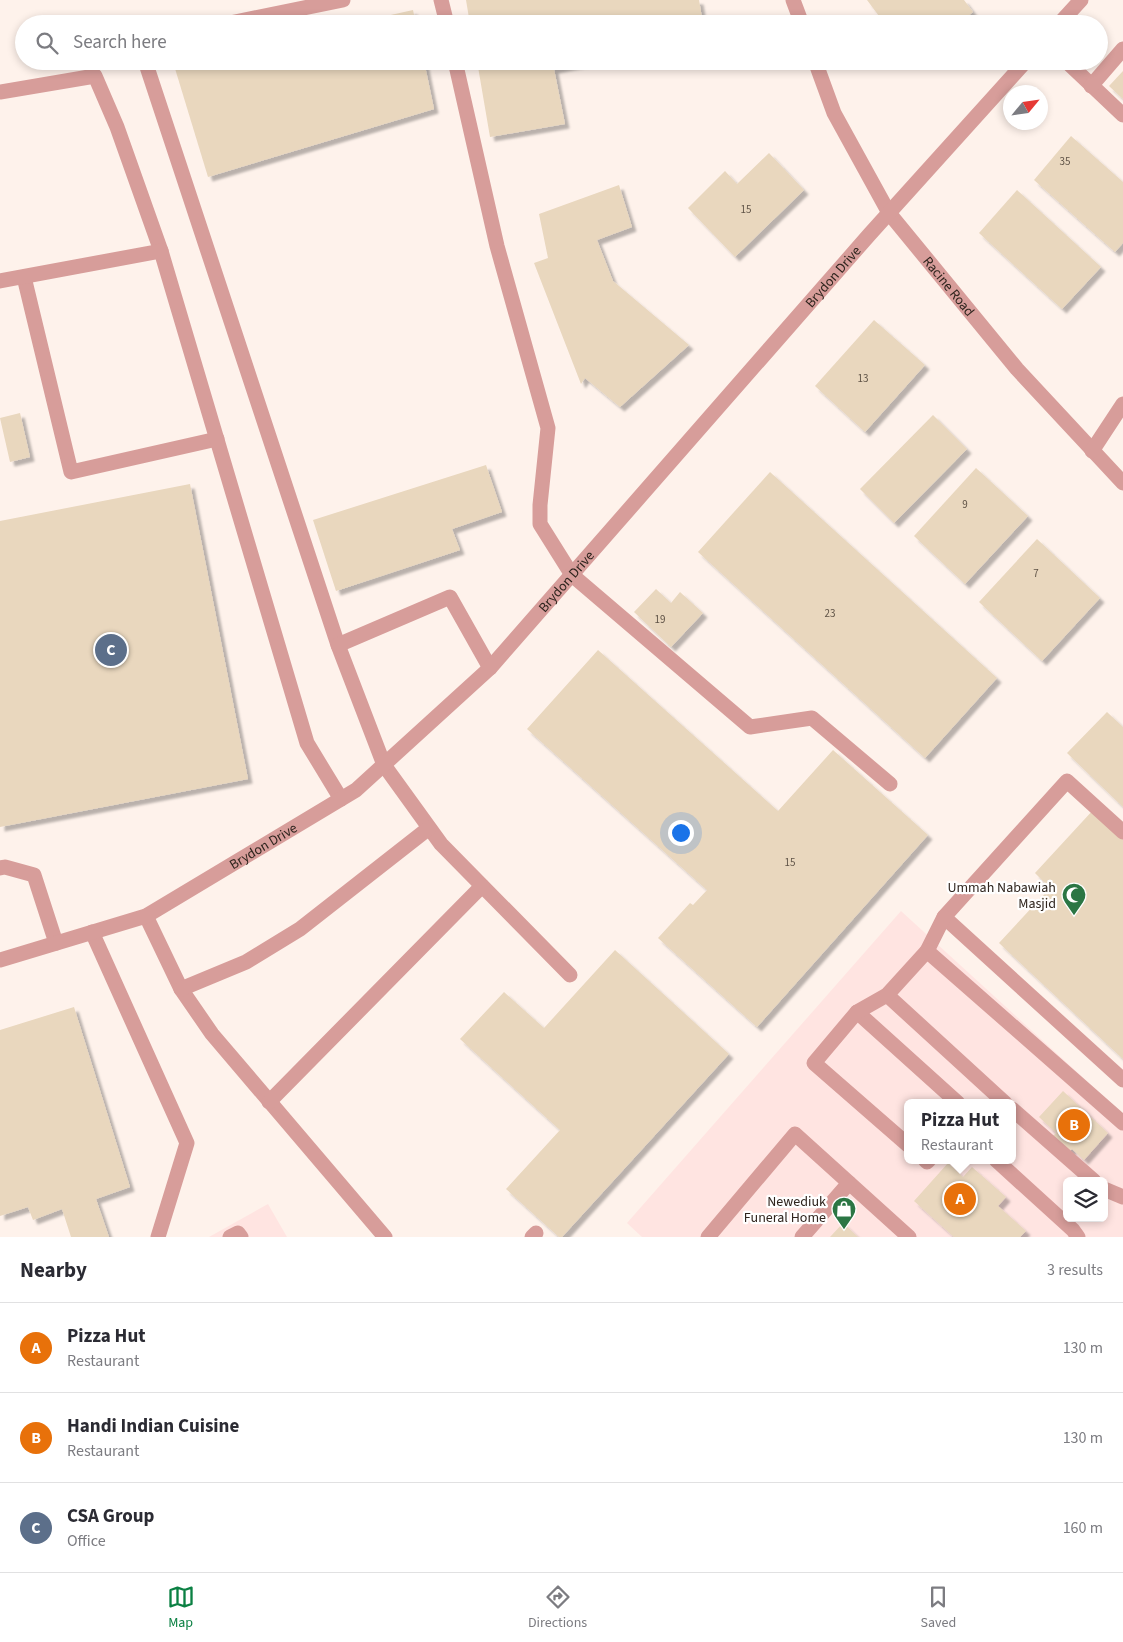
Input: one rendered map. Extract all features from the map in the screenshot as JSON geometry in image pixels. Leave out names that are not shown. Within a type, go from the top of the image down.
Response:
[{"type":"street","points":[[269,15],[343,0]]},
{"type":"street","points":[[441,0],[444,15]]},
{"type":"street","points":[[793,0],[799,15]]},
{"type":"street","points":[[1067,15],[1081,0]]},
{"type":"street","points":[[1108,66],[1123,49]]},
{"type":"street","points":[[148,70],[272,451],[338,646],[384,765],[441,844],[570,975]]},
{"type":"street","points":[[457,70],[497,246],[548,428],[540,505],[540,524],[572,575],[750,727],[812,718],[890,784]]},
{"type":"street","name":"Racine Road","points":[[818,70],[834,112],[889,213],[1017,369],[1123,483]]},
{"type":"street","name":"Brydon Drive","points":[[0,960],[146,916],[356,790],[490,668],[889,213],[1018,70]]},
{"type":"street","points":[[1075,70],[1123,115]]},
{"type":"street","points":[[1091,86],[1105,70]]},
{"type":"street","points":[[0,92],[95,76],[117,127],[161,251],[307,743],[341,799]]},
{"type":"street","points":[[0,281],[161,251]]},
{"type":"street","points":[[24,277],[71,472],[217,438]]},
{"type":"street","points":[[1092,451],[1120,414]]},
{"type":"street","points":[[338,646],[450,597],[490,668]]},
{"type":"street","points":[[904,1142],[814,1063],[857,1012],[887,995],[928,951],[944,917],[1067,780],[1123,832]]},
{"type":"street","points":[[181,989],[246,962],[300,929],[429,828]]},
{"type":"street","points":[[0,868],[5,867],[34,875],[56,943]]},
{"type":"street","points":[[269,1102],[482,886]]},
{"type":"street","points":[[146,916],[181,989],[212,1034],[385,1237]]},
{"type":"street","points":[[944,917],[1123,1080]]},
{"type":"street","points":[[92,932],[187,1143],[158,1237]]},
{"type":"street","points":[[928,951],[1123,1123]]},
{"type":"street","points":[[887,995],[987,1097]]},
{"type":"street","points":[[857,1012],[954,1099]]},
{"type":"street","points":[[1016,1113],[1089,1177]]},
{"type":"street","points":[[708,1237],[795,1134],[909,1237]]},
{"type":"street","points":[[1000,1164],[1074,1230],[1078,1237]]},
{"type":"street","points":[[802,1237],[849,1183]]},
{"type":"street","points":[[1108,1190],[1123,1197]]},
{"type":"street","points":[[230,1237],[238,1232],[241,1237]]},
{"type":"shaded area","points":[[901,911],[1123,1114],[1123,1237],[642,1237],[627,1223]]},
{"type":"shaded area","points":[[268,1204],[287,1237],[209,1237]]},
{"type":"building","points":[[466,0],[699,0],[702,15],[468,15]]},
{"type":"building","points":[[867,0],[964,0],[973,12],[969,15],[878,15]]},
{"type":"building","points":[[413,10],[414,15],[391,15]]},
{"type":"building","points":[[175,70],[426,70],[434,109],[208,177]]},
{"type":"building","points":[[479,70],[554,70],[565,124],[490,137]]},
{"type":"building","points":[[1123,71],[1123,99],[1109,86]]},
{"type":"building","points":[[1071,136],[1123,182],[1123,243],[1115,252],[1034,180]]},
{"type":"building","points":[[769,153],[804,190],[735,257],[688,208],[725,171],[737,184]]},
{"type":"building","points":[[619,185],[632,227],[597,240],[613,281],[689,345],[620,407],[585,378],[581,384],[534,263],[548,258],[539,214]]},
{"type":"building","points":[[1017,190],[1101,267],[1062,309],[979,233]]},
{"type":"building","points":[[874,320],[925,365],[865,432],[815,386]]},
{"type":"building","points":[[20,413],[30,457],[10,462],[0,418]]},
{"type":"building","points":[[933,415],[967,449],[894,523],[860,489]]},
{"type":"building","points":[[486,465],[502,512],[452,529],[460,550],[336,591],[313,520]]},
{"type":"building","points":[[976,468],[1028,516],[965,584],[914,536]]},
{"type":"building","points":[[770,472],[997,678],[925,758],[698,552]]},
{"type":"building","points":[[190,484],[248,779],[0,827],[0,521]]},
{"type":"building","points":[[1037,539],[1100,598],[1042,661],[979,602]]},
{"type":"building","points":[[656,589],[671,603],[680,592],[703,613],[671,647],[634,612]]},
{"type":"building","points":[[598,650],[778,811],[833,750],[928,835],[757,1027],[658,938],[690,903],[693,905],[707,890],[527,729]]},
{"type":"building","points":[[1107,712],[1123,727],[1123,807],[1067,753]]},
{"type":"building","name":"Ummah Nabawiah Masjid","points":[[1094,809],[1123,837],[1123,1059],[999,943],[1050,888],[1035,873]]},
{"type":"building","points":[[615,950],[729,1054],[562,1237],[559,1237],[506,1189],[560,1130],[460,1039],[504,992],[544,1028]]},
{"type":"building","points":[[74,1007],[130,1187],[96,1199],[109,1237],[71,1237],[62,1209],[33,1220],[28,1207],[0,1216],[0,1030]]},
{"type":"building","points":[[1063,1091],[1108,1133],[1084,1160],[1072,1149],[1069,1152],[1052,1137],[1056,1133],[1039,1117]]},
{"type":"building","points":[[947,1164],[963,1177],[972,1167],[1006,1197],[998,1206],[1026,1231],[1020,1237],[954,1237],[914,1201]]},
{"type":"building","name":"Newediuk Funeral Home","points":[[843,1223],[858,1237],[830,1237]]},
{"type":"place","name":"CSA Group","points":[[111,650]]},
{"type":"place","name":"Ummah Nabawiah Masjid","points":[[1074,916]]},
{"type":"place","name":"Handi Indian Cuisine","points":[[1074,1125]]},
{"type":"place","name":"Pizza Hut","points":[[960,1199]]},
{"type":"place","name":"Newediuk Funeral Home","points":[[844,1230]]}]
